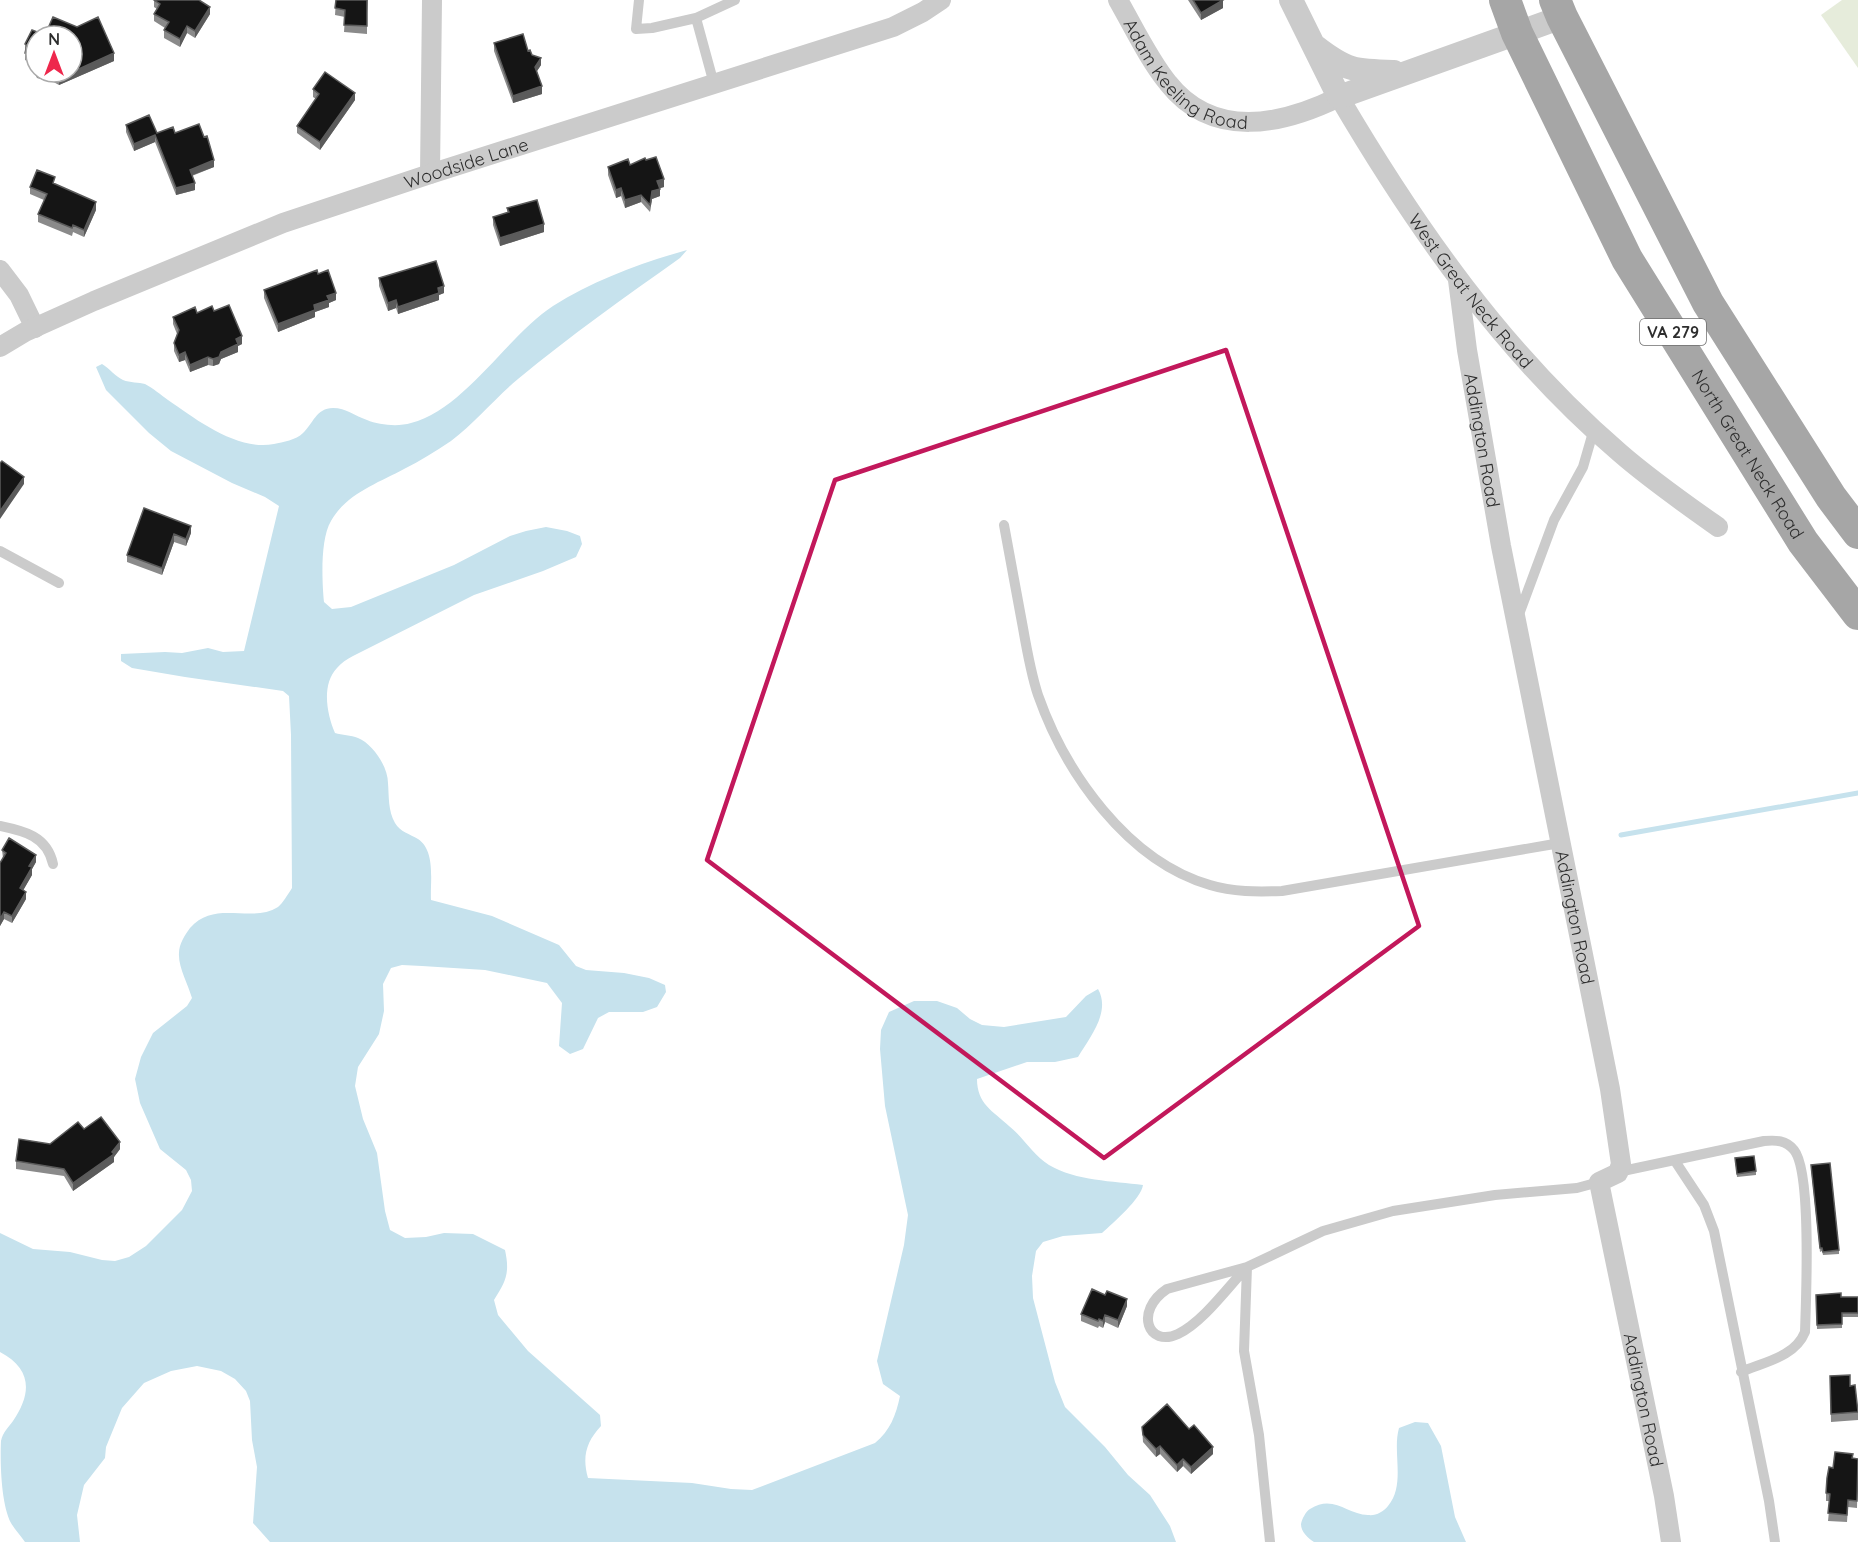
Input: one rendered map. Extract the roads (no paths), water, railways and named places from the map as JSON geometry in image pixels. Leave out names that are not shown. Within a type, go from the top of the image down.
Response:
[{"type":"main road","name":"North Great Neck Road","points":[[1505,0],[1517,33],[1627,259],[1803,542],[1858,614]]},
{"type":"main road","name":"VA 279","points":[[1559,8],[1708,303],[1831,497],[1858,533]]},
{"type":"street","points":[[430,174],[432,0]]},
{"type":"street","name":"Woodside Lane","points":[[0,347],[94,301],[283,223],[893,27],[941,0]]},
{"type":"street","name":"Adam Keeling Road","points":[[1118,0],[1166,81],[1179,96],[1208,115],[1242,123],[1273,120],[1303,112],[1340,97]]},
{"type":"street","name":"West Great Neck Road","points":[[1290,0],[1340,97],[1409,212],[1458,280],[1520,354],[1619,453],[1718,527]]},
{"type":"street","points":[[1340,97],[1517,33],[1559,8]]},
{"type":"street","points":[[1311,43],[1335,62],[1347,68],[1361,71],[1408,72]]},
{"type":"street","points":[[0,270],[19,295],[35,328]]},
{"type":"street","name":"Addington Road","points":[[1458,280],[1469,362],[1516,621],[1610,1089],[1621,1164],[1618,1173]]},
{"type":"street","points":[[1599,1182],[1618,1173]]},
{"type":"street","name":"Addington Road","points":[[1599,1182],[1671,1542]]},
{"type":"lane","points":[[639,0],[636,28],[652,28],[696,18],[735,0]]},
{"type":"lane","points":[[696,18],[714,84]]},
{"type":"lane","points":[[1516,621],[1554,520],[1583,467],[1594,429]]},
{"type":"lane","points":[[1004,525],[1032,673],[1050,727],[1067,759],[1087,789],[1115,823],[1144,850],[1170,868],[1209,885],[1256,892],[1282,891],[1560,843]]},
{"type":"lane","points":[[0,551],[59,583]]},
{"type":"lane","points":[[0,826],[28,832],[39,839],[47,848],[52,864]]},
{"type":"lane","points":[[1618,1173],[1646,1165],[1675,1161],[1764,1141],[1778,1140],[1795,1151],[1804,1187],[1807,1261],[1805,1332],[1801,1342],[1794,1350],[1741,1372]]},
{"type":"lane","points":[[1675,1161],[1704,1205],[1714,1231],[1769,1502],[1775,1542]]},
{"type":"lane","points":[[1247,1267],[1201,1317],[1179,1334],[1168,1337],[1153,1332],[1148,1324],[1147,1316],[1150,1305],[1167,1289],[1247,1267],[1323,1231],[1393,1210],[1577,1188],[1599,1182]]},
{"type":"lane","points":[[1247,1267],[1244,1351],[1260,1435],[1270,1542]]},
{"type":"water","points":[[687,250],[680,258],[538,363],[451,441],[354,496],[337,512],[327,529],[323,549],[324,602],[332,609],[351,607],[454,565],[510,536],[526,531],[546,527],[580,536],[582,544],[576,557],[474,595],[340,664],[329,683],[328,709],[335,733],[364,741],[382,763],[387,777],[390,808],[395,823],[402,831],[424,844],[430,859],[431,900],[492,916],[559,945],[576,966],[586,970],[624,973],[649,978],[665,985],[666,992],[657,1007],[643,1012],[609,1012],[598,1018],[583,1049],[570,1054],[559,1046],[562,1003],[547,983],[485,970],[402,965],[391,968],[383,984],[384,1011],[379,1034],[358,1067],[355,1086],[363,1119],[377,1153],[390,1230],[405,1238],[444,1233],[473,1234],[505,1250],[506,1277],[494,1300],[498,1315],[528,1351],[600,1415],[601,1426],[587,1450],[585,1463],[588,1478],[692,1483],[752,1490],[875,1443],[892,1422],[897,1410],[900,1396],[883,1384],[877,1361],[904,1245],[908,1215],[885,1106],[880,1049],[881,1030],[889,1012],[914,1001],[937,1001],[957,1008],[982,1025],[1004,1027],[1066,1017],[1086,996],[1098,989],[1101,998],[1101,1015],[1078,1057],[1055,1062],[1027,1062],[977,1079],[978,1088],[987,1106],[1049,1165],[1083,1177],[1143,1185],[1132,1204],[1102,1233],[1063,1236],[1043,1242],[1036,1251],[1032,1276],[1033,1298],[1055,1382],[1065,1407],[1105,1447],[1128,1475],[1150,1495],[1170,1526],[1176,1542],[270,1542],[253,1523],[257,1467],[252,1440],[250,1401],[246,1391],[235,1379],[221,1371],[197,1366],[171,1371],[144,1383],[122,1408],[106,1447],[105,1458],[84,1485],[77,1515],[80,1542],[25,1542],[8,1515],[2,1483],[1,1441],[19,1411],[26,1391],[26,1382],[18,1366],[0,1352],[0,1233],[33,1249],[70,1252],[115,1261],[129,1257],[146,1246],[182,1210],[192,1191],[191,1180],[186,1170],[160,1149],[140,1103],[135,1079],[141,1057],[153,1033],[187,1006],[192,998],[179,958],[181,943],[190,928],[200,919],[210,915],[267,912],[278,907],[292,888],[289,696],[283,691],[132,668],[121,661],[121,654],[182,653],[208,648],[223,652],[244,651],[279,506],[171,451],[149,433],[106,390],[96,367],[102,364],[123,380],[145,384],[205,425],[246,443],[274,444],[293,439],[303,433],[319,414],[333,408],[377,423],[406,424],[431,415],[450,403],[468,388],[519,335],[553,306],[618,273]]},
{"type":"water","points":[[1415,1422],[1428,1423],[1441,1446],[1455,1517],[1466,1542],[1314,1542],[1307,1537],[1301,1527],[1302,1520],[1309,1510],[1319,1505],[1333,1504],[1360,1514],[1371,1515],[1386,1508],[1393,1498],[1398,1478],[1397,1437],[1399,1428]]},
{"type":"waterway","points":[[1621,835],[1858,793]]}]
